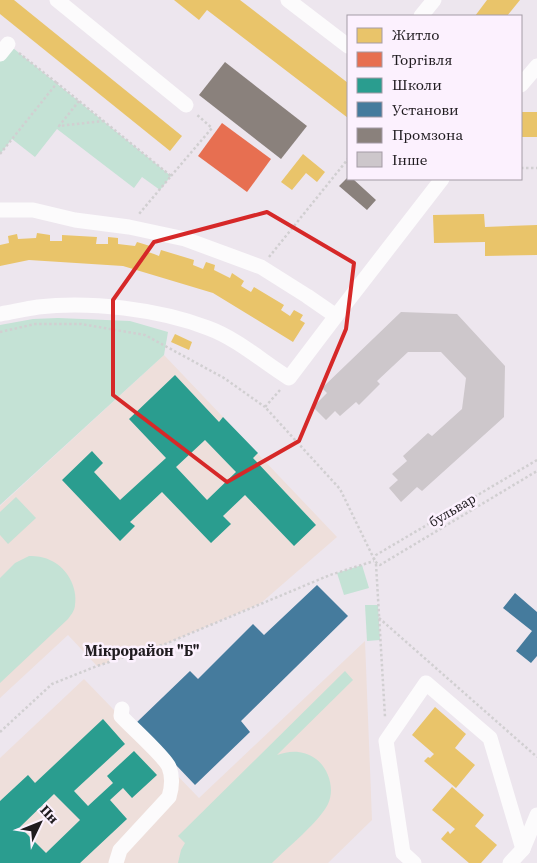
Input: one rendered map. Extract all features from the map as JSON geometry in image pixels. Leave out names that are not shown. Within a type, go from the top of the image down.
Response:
[{"type":"lane","points":[[57,0],[186,105]]},
{"type":"lane","points":[[288,0],[347,45]]},
{"type":"lane","points":[[422,15],[434,0]]},
{"type":"lane","points":[[522,84],[537,66]]},
{"type":"lane","points":[[0,314],[38,307],[93,305],[163,315],[209,328],[243,347],[289,378],[441,180]]},
{"type":"lane","points":[[0,210],[33,210],[75,220],[129,227],[185,239],[261,267],[336,316]]},
{"type":"lane","points":[[414,863],[404,853],[386,741],[426,683],[490,738],[523,849]]},
{"type":"lane","points":[[116,863],[120,850],[169,797],[172,786],[168,764],[120,716],[122,709]]},
{"type":"lane","points":[[510,863],[523,849],[537,815]]},
{"type":"path","points":[[4,49],[56,83],[171,176]]},
{"type":"path","points":[[0,154],[56,83]]},
{"type":"path","points":[[79,101],[59,126],[103,121]]},
{"type":"path","points":[[129,227],[212,128],[186,105]]},
{"type":"path","points":[[261,267],[347,160]]},
{"type":"path","points":[[522,168],[537,168]]},
{"type":"path","points":[[0,332],[34,324],[81,324],[145,335],[224,378],[265,407],[340,489],[375,561],[386,741]]},
{"type":"path","points":[[265,407],[289,378]]},
{"type":"path","name":"бульвар","points":[[537,460],[376,556],[375,561],[380,565],[537,471]]},
{"type":"path","points":[[0,732],[52,684],[97,666],[165,644],[330,575],[375,561]]},
{"type":"path","points":[[379,618],[537,757]]},
{"type":"highlighted area","points":[[267,212],[354,263],[346,329],[299,441],[227,482],[113,395],[113,300],[154,242]]},
{"type":"shaded area","points":[[164,355],[337,537],[261,603],[165,644],[97,666],[68,635],[0,698],[0,506]]},
{"type":"shaded area","points":[[365,641],[372,820],[328,863],[0,863],[0,758],[84,679],[199,798]]},
{"type":"green space","points":[[8,44],[171,176],[160,190],[142,177],[134,188],[57,129],[35,157],[12,139],[0,154],[0,54]]},
{"type":"green space","points":[[58,318],[130,321],[168,332],[164,355],[0,505],[0,325],[33,319]]},
{"type":"green space","points":[[16,497],[36,518],[8,544],[0,535],[0,512]]},
{"type":"green space","points":[[29,556],[47,559],[62,568],[73,585],[75,607],[68,619],[0,683],[0,578],[15,563]]},
{"type":"green space","points":[[362,565],[369,588],[344,595],[337,573]]},
{"type":"green space","points":[[365,605],[378,605],[380,640],[367,641]]},
{"type":"green space","points":[[345,671],[353,680],[277,755],[287,752],[302,752],[321,763],[327,774],[331,792],[328,804],[318,818],[272,863],[178,863],[185,843],[178,836]]},
{"type":"building: Житло","points":[[0,0],[14,0],[182,136],[170,151],[0,14]]},
{"type":"building: Житло","points":[[174,0],[240,0],[347,82],[347,117],[207,10],[199,20]]},
{"type":"building: Житло","points":[[487,0],[520,0],[508,15],[476,15]]},
{"type":"building: Житло","points":[[522,112],[537,112],[537,137],[522,137]]},
{"type":"building: Житло","points":[[303,154],[325,172],[317,182],[306,173],[292,190],[281,182]]},
{"type":"building: Житло","points":[[484,214],[485,227],[537,225],[537,255],[485,256],[485,242],[434,243],[433,215]]},
{"type":"building: Житло","points":[[37,233],[50,235],[50,241],[62,241],[62,235],[97,237],[96,244],[108,244],[108,237],[118,238],[118,244],[135,246],[137,242],[150,246],[148,252],[159,256],[161,250],[194,260],[193,265],[203,269],[206,262],[215,265],[214,270],[230,278],[232,273],[244,281],[241,286],[251,292],[254,287],[284,305],[281,310],[290,316],[294,310],[303,315],[300,320],[305,323],[293,342],[213,293],[123,266],[29,260],[0,266],[0,245],[9,243],[8,236],[17,234],[18,239],[36,238]]},
{"type":"building: Житло","points":[[175,334],[192,342],[189,350],[171,342]]},
{"type":"building: Житло","points":[[435,707],[466,734],[455,748],[475,765],[456,788],[424,761],[434,754],[412,735]]},
{"type":"building: Житло","points":[[452,787],[484,815],[475,826],[497,845],[481,863],[469,863],[441,839],[448,831],[450,834],[455,829],[432,810]]},
{"type":"building: Торгівля","points":[[222,123],[271,159],[247,192],[198,156]]},
{"type":"building: Школи","points":[[175,375],[219,422],[223,417],[258,453],[253,458],[316,525],[294,546],[245,495],[223,516],[231,524],[211,543],[162,492],[130,522],[135,526],[120,541],[62,480],[92,451],[103,463],[94,472],[120,500],[166,458],[129,419]],"holes":[[[205,440],[236,472],[207,500],[176,467]]]},
{"type":"building: Школи","points":[[103,719],[125,744],[74,791],[88,806],[113,783],[107,776],[134,751],[157,775],[132,798],[123,788],[110,800],[127,819],[80,863],[0,863],[0,801],[28,775],[35,783]],"holes":[[[54,794],[80,820],[46,853],[20,827]]]},
{"type":"building: Установи","points":[[317,585],[348,616],[241,721],[250,732],[195,785],[136,723],[190,671],[198,679],[253,624],[264,635]]},
{"type":"building: Установи","points":[[515,593],[537,612],[537,656],[531,663],[516,651],[532,631],[503,608]]},
{"type":"building: Промзона","points":[[225,62],[307,126],[281,159],[199,95]]},
{"type":"building: Промзона","points":[[347,178],[347,180],[354,180],[376,200],[367,210],[339,186]]},
{"type":"building: Інше","points":[[401,312],[457,314],[505,366],[504,417],[422,491],[417,487],[401,502],[389,488],[398,480],[392,474],[407,461],[403,456],[428,433],[432,436],[462,409],[466,378],[441,352],[408,352],[377,381],[380,384],[359,405],[356,402],[340,416],[335,411],[326,420],[313,407],[327,393],[322,388]]},
{"type":"district","name":"Мікрорайон \"Б\"","points":[[142,650]]}]
